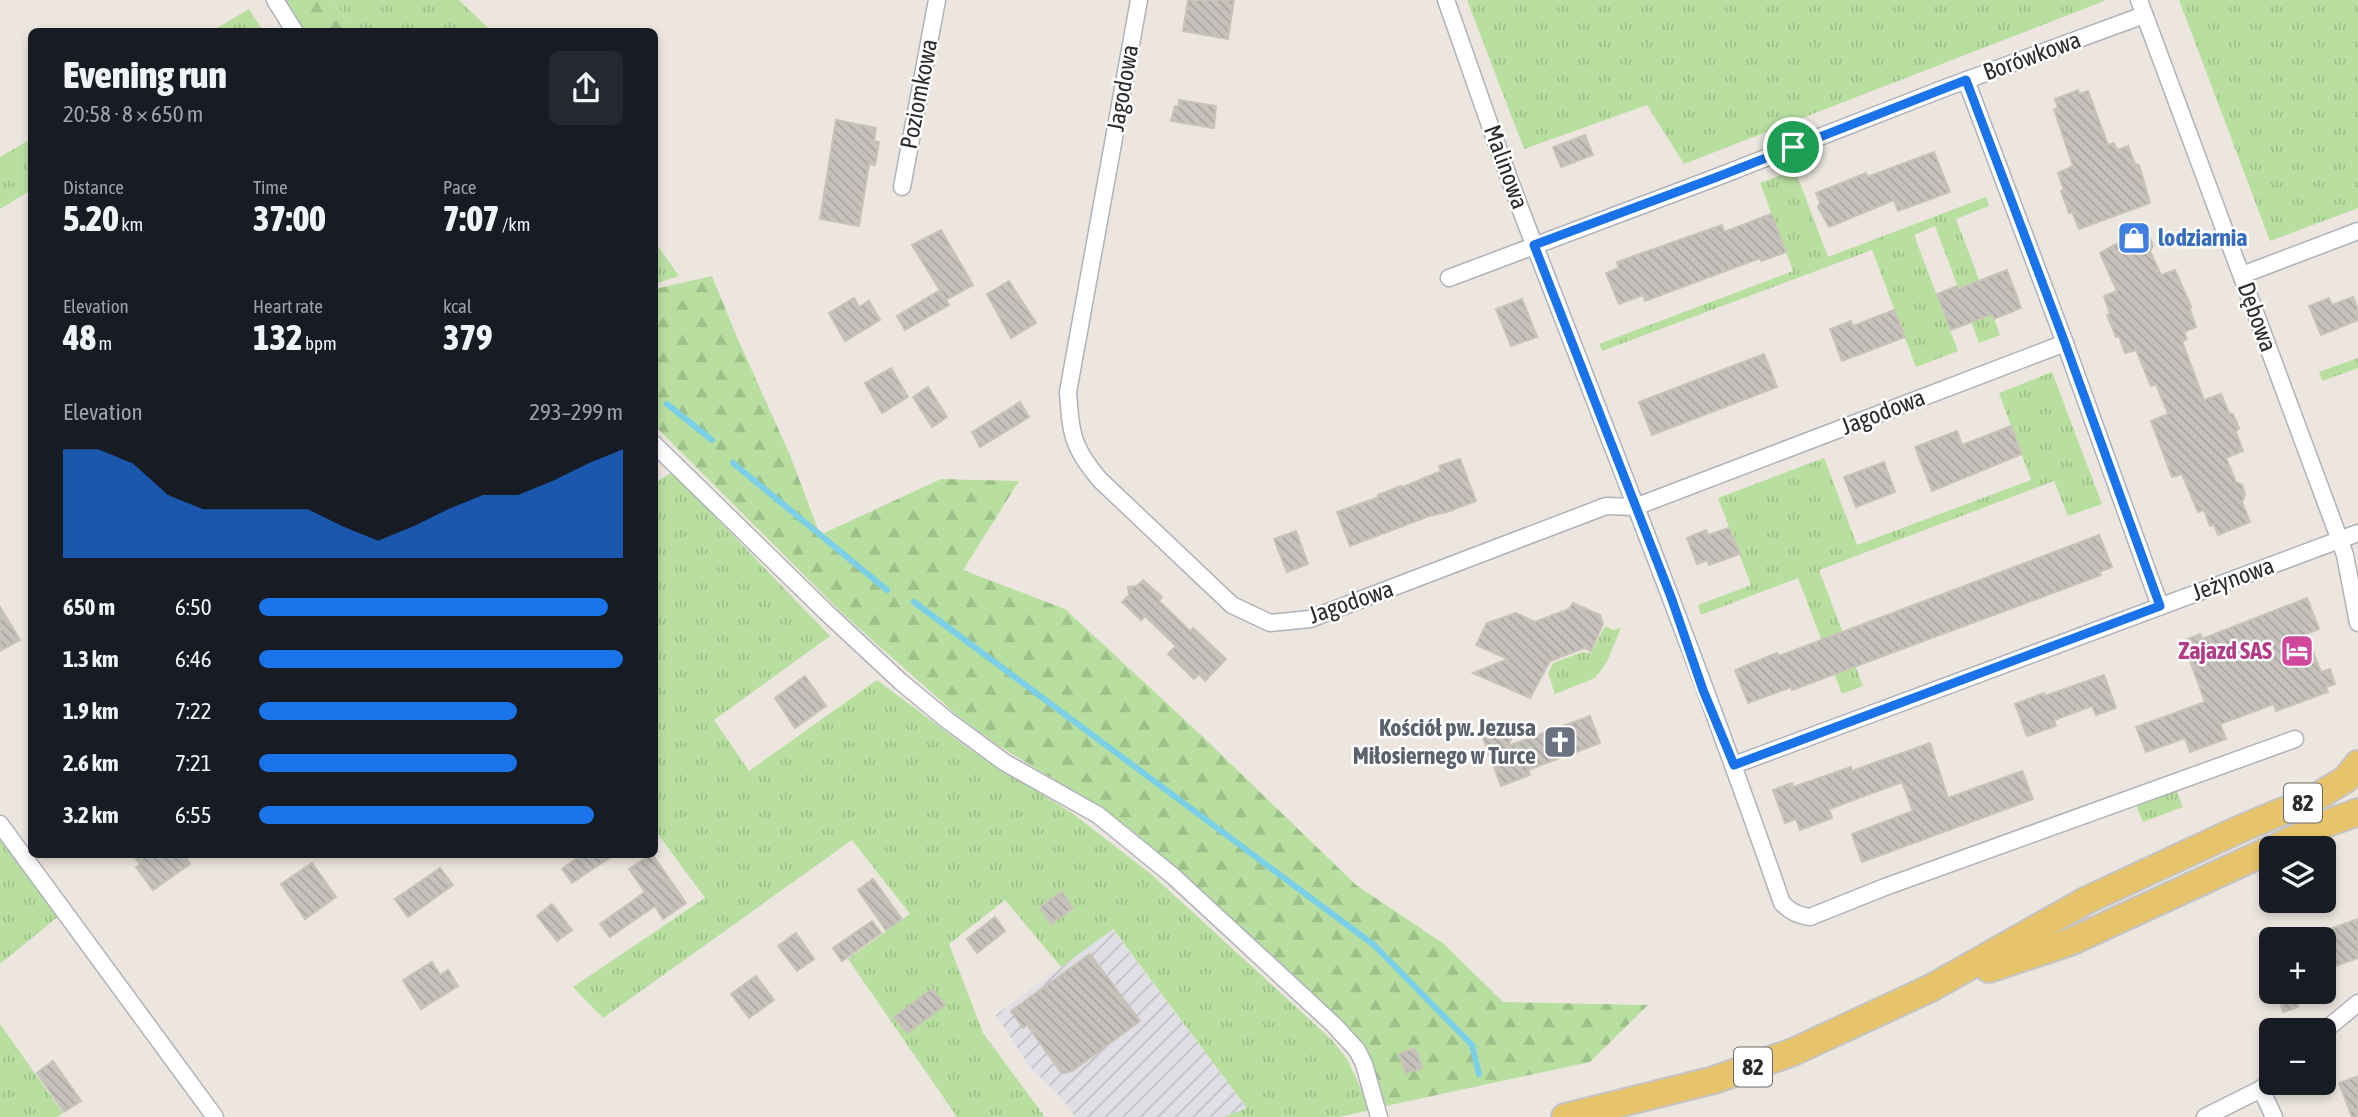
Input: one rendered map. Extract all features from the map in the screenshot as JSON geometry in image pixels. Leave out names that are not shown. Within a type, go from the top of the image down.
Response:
[{"type":"main road","name":"82","points":[[1565,1117],[1672,1092],[1793,1052],[1931,988],[2087,900],[2240,829],[2315,798],[2346,779],[2358,764]]},
{"type":"main road","name":"82","points":[[2300,836],[2358,812]]},
{"type":"main road","name":"82","points":[[1931,988],[2070,942],[2259,855]]},
{"type":"street","points":[[275,0],[292,28]]},
{"type":"street","name":"Poziomkowa","points":[[902,187],[937,0]]},
{"type":"street","name":"Jagodowa","points":[[1139,0],[1068,392],[1073,438],[1082,459],[1100,480],[1232,605],[1270,623],[1310,618],[1606,506],[1635,507],[2065,343]]},
{"type":"street","name":"Malinowa","points":[[1446,0],[1534,245],[1734,765],[1782,903],[1791,912],[1810,917],[1885,887],[2295,739]]},
{"type":"street","name":"Borówkowa","points":[[1449,278],[1966,80],[2142,7]]},
{"type":"street","name":"Dębowa","points":[[2142,7],[2339,538],[2358,623]]},
{"type":"street","points":[[1966,80],[2160,606]]},
{"type":"street","points":[[2242,275],[2358,232]]},
{"type":"street","points":[[658,448],[827,614],[910,689],[1004,762],[1098,815],[1173,876],[1334,1025],[1357,1050],[1379,1117]]},
{"type":"street","name":"Jeżynowa","points":[[1734,765],[2358,533]]},
{"type":"street","name":"Dębowa","points":[[2344,555],[2358,578]]},
{"type":"street","points":[[0,824],[215,1117]]},
{"type":"street","points":[[2336,1021],[2358,1003]]},
{"type":"street","points":[[2205,1117],[2259,1088]]},
{"type":"street","points":[[2269,1095],[2274,1117]]},
{"type":"shaded area","points":[[1112,929],[1247,1108],[1224,1117],[1075,1117],[1063,1099],[1030,1067],[996,1015]]},
{"type":"green space","points":[[285,0],[334,0],[350,28],[303,28]]},
{"type":"green space","points":[[334,0],[459,0],[488,28],[350,28]]},
{"type":"green space","points":[[1467,0],[2104,1],[1684,164],[1647,105],[1524,149]]},
{"type":"green space","points":[[2179,0],[2358,0],[2358,208],[2270,241]]},
{"type":"green space","points":[[249,9],[261,28],[217,28]]},
{"type":"green space","points":[[28,141],[28,192],[0,209],[0,157]]},
{"type":"green space","points":[[1795,170],[1828,257],[1986,197],[1989,206],[1956,219],[2000,335],[1979,343],[1935,226],[1914,235],[1958,351],[1916,367],[1872,250],[1602,351],[1599,344],[1793,271],[1760,183]]},
{"type":"green space","points":[[658,246],[679,276],[658,283]]},
{"type":"green space","points":[[712,276],[790,455],[820,535],[941,479],[1019,481],[963,570],[1065,609],[1201,735],[1356,885],[1444,944],[1503,1002],[1648,1005],[1590,1062],[1386,1106],[1360,1040],[1120,823],[996,744],[957,715],[843,614],[658,429],[658,288]]},
{"type":"green space","points":[[2358,358],[2358,368],[2322,381],[2319,372]]},
{"type":"green space","points":[[2052,372],[2102,504],[2068,516],[2054,481],[1819,570],[1863,686],[1842,694],[1798,578],[1701,615],[1698,605],[1751,585],[1718,498],[1824,458],[1857,545],[2031,480],[1999,393]]},
{"type":"green space","points":[[672,472],[830,636],[714,720],[749,771],[877,680],[972,751],[1072,813],[1151,874],[1332,1040],[1347,1059],[1371,1110],[1339,1117],[1224,1117],[1247,1108],[1113,929],[1061,967],[1005,900],[949,944],[983,1033],[1045,1117],[957,1117],[848,959],[910,914],[852,840],[603,1018],[573,987],[705,898],[658,834],[658,481]]},
{"type":"green space","points":[[1605,626],[1613,630],[1621,628],[1607,662],[1595,678],[1555,694],[1548,673],[1553,663],[1582,652],[1591,653]]},
{"type":"green space","points":[[2176,789],[2183,807],[2143,822],[2136,805]]},
{"type":"green space","points":[[2,838],[60,915],[0,964],[0,839]]},
{"type":"green space","points":[[0,1024],[63,1113],[57,1117],[0,1117]]},
{"type":"building","points":[[1188,0],[1234,0],[1228,39],[1183,31]]},
{"type":"building","points":[[2078,90],[2079,94],[2088,91],[2108,145],[2114,143],[2117,150],[2128,146],[2135,164],[2139,165],[2150,203],[2079,229],[2072,212],[2069,213],[2061,191],[2064,190],[2058,173],[2073,166],[2054,109],[2058,108],[2055,99]]},
{"type":"building","points":[[1179,100],[1216,106],[1214,128],[1171,121],[1175,106],[1179,106]]},
{"type":"building","points":[[836,120],[876,128],[874,141],[879,142],[875,165],[869,164],[859,226],[820,219]]},
{"type":"building","points":[[1585,135],[1593,155],[1561,167],[1553,147]]},
{"type":"building","points":[[1934,152],[1950,192],[1898,211],[1894,200],[1829,227],[1818,207],[1820,202],[1816,193],[1866,173],[1867,177]]},
{"type":"building","points":[[1771,214],[1786,252],[1761,261],[1760,258],[1645,301],[1643,295],[1619,304],[1606,273],[1619,268],[1617,262],[1722,225],[1724,232]]},
{"type":"building","points":[[2146,228],[2153,246],[2150,251],[2161,275],[2175,270],[2191,306],[2196,327],[2184,332],[2187,339],[2182,341],[2204,400],[2221,394],[2239,428],[2236,432],[2243,451],[2226,458],[2236,482],[2242,485],[2245,495],[2242,502],[2250,522],[2218,535],[2214,524],[2210,526],[2204,510],[2198,512],[2182,474],[2172,477],[2151,421],[2168,414],[2156,384],[2151,386],[2136,350],[2125,353],[2107,315],[2110,314],[2104,296],[2117,291],[2100,253]]},
{"type":"building","points":[[941,230],[973,285],[946,300],[912,245]]},
{"type":"building","points":[[2007,270],[2021,308],[1994,319],[1992,314],[1951,330],[1937,294]]},
{"type":"building","points":[[1009,281],[1036,323],[1011,338],[987,294]]},
{"type":"building","points":[[940,290],[949,305],[905,330],[897,316]]},
{"type":"building","points":[[2353,297],[2358,310],[2358,320],[2321,335],[2309,306],[2329,298],[2332,305]]},
{"type":"building","points":[[854,298],[859,307],[869,301],[880,320],[845,341],[829,313]]},
{"type":"building","points":[[1522,299],[1537,337],[1511,346],[1496,309]]},
{"type":"building","points":[[1894,310],[1905,337],[1842,361],[1830,329],[1851,321],[1853,326]]},
{"type":"building","points":[[1764,354],[1777,387],[1652,435],[1639,402]]},
{"type":"building","points":[[891,368],[908,397],[882,413],[865,383]]},
{"type":"building","points":[[928,387],[947,417],[932,427],[913,397]]},
{"type":"building","points":[[1020,402],[1029,417],[980,447],[972,432]]},
{"type":"building","points":[[2011,426],[2022,454],[1932,491],[1915,447],[1957,431],[1962,445]]},
{"type":"building","points":[[1460,459],[1476,501],[1350,546],[1337,512],[1441,471],[1439,466]]},
{"type":"building","points":[[1884,462],[1895,492],[1856,507],[1844,477]]},
{"type":"building","points":[[1729,528],[1740,554],[1709,565],[1707,560],[1697,564],[1687,538],[1706,530],[1708,535]]},
{"type":"building","points":[[1296,531],[1308,564],[1287,572],[1274,539]]},
{"type":"building","points":[[2099,535],[2112,567],[2099,572],[2101,575],[1792,690],[1791,687],[1748,703],[1735,670],[1777,653],[1779,656]]},
{"type":"building","points":[[1143,580],[1162,597],[1159,601],[1190,631],[1193,628],[1226,659],[1205,681],[1199,674],[1194,679],[1168,654],[1176,646],[1145,616],[1141,620],[1122,602],[1129,595],[1128,587],[1137,586]]},
{"type":"building","points":[[2307,598],[2319,629],[2306,634],[2321,672],[2330,669],[2335,684],[2326,687],[2328,692],[2276,711],[2274,704],[2220,724],[2226,739],[2190,752],[2185,738],[2146,752],[2136,727],[2205,702],[2183,641],[2200,634],[2202,639]]},
{"type":"building","points":[[1573,603],[1600,615],[1603,624],[1591,651],[1584,648],[1550,661],[1530,698],[1473,673],[1508,659],[1476,645],[1487,623],[1516,613],[1535,622],[1569,609]]},
{"type":"building","points":[[0,607],[20,640],[0,651]]},
{"type":"building","points":[[2104,675],[2116,708],[2096,715],[2092,706],[2054,720],[2056,726],[2027,736],[2015,704]]},
{"type":"building","points":[[805,676],[826,706],[795,728],[775,698]]},
{"type":"building","points":[[1590,716],[1600,743],[1528,770],[1530,775],[1501,786],[1482,735],[1519,722],[1508,746]]},
{"type":"building","points":[[1930,743],[1948,798],[2022,771],[2033,799],[1862,862],[1852,834],[1913,811],[1902,782],[1829,809],[1832,818],[1800,830],[1796,819],[1785,823],[1773,790],[1792,783],[1793,787],[1851,767],[1852,771]]},
{"type":"building","points":[[136,858],[186,858],[190,864],[153,890],[136,867],[140,865]]},
{"type":"building","points":[[577,858],[609,858],[572,883],[562,869]]},
{"type":"building","points":[[646,858],[655,858],[686,903],[663,919],[655,906],[610,937],[600,924],[645,892],[629,869]]},
{"type":"building","points":[[312,863],[336,897],[305,919],[281,884]]},
{"type":"building","points":[[440,868],[453,885],[408,917],[395,899]]},
{"type":"building","points":[[873,879],[902,919],[886,930],[858,890]]},
{"type":"building","points":[[1062,892],[1073,908],[1051,924],[1040,907]]},
{"type":"building","points":[[552,904],[572,930],[557,941],[537,916]]},
{"type":"building","points":[[995,917],[1005,931],[977,953],[967,939]]},
{"type":"building","points":[[2358,919],[2358,958],[2336,966],[2336,927]]},
{"type":"building","points":[[872,921],[881,933],[842,961],[833,948]]},
{"type":"building","points":[[796,933],[814,959],[797,971],[778,946]]},
{"type":"building","points":[[1090,954],[1140,1021],[1072,1071],[1065,1073],[1061,1072],[1027,1025],[1023,1028],[1011,1011]]},
{"type":"building","points":[[432,962],[440,975],[448,970],[458,986],[421,1009],[403,980]]},
{"type":"building","points":[[756,976],[774,1000],[749,1018],[731,994]]},
{"type":"building","points":[[932,989],[945,1005],[907,1033],[894,1017]]},
{"type":"building","points":[[2280,1004],[2297,1004],[2298,1007],[2283,1012]]},
{"type":"building","points":[[1415,1048],[1422,1068],[1406,1073],[1399,1054]]},
{"type":"building","points":[[53,1061],[81,1101],[64,1112],[37,1073]]},
{"type":"building","points":[[2358,1076],[2358,1117],[2352,1117],[2339,1083]]},
{"type":"waterway","points":[[667,404],[712,440]]},
{"type":"waterway","points":[[733,463],[887,590]]},
{"type":"waterway","points":[[914,602],[1374,945],[1472,1045],[1479,1074]]},
{"type":"place","name":"lodziarnia","points":[[2134,238]]},
{"type":"place","name":"Zajazd SAS","points":[[2297,651]]},
{"type":"place","name":"Kościół pw. Jezusa Miłosiernego w Turce","points":[[1560,742]]},
{"type":"route","points":[[1966,80],[2160,606],[1734,765],[1534,245],[1793,147],[1966,80]]}]
